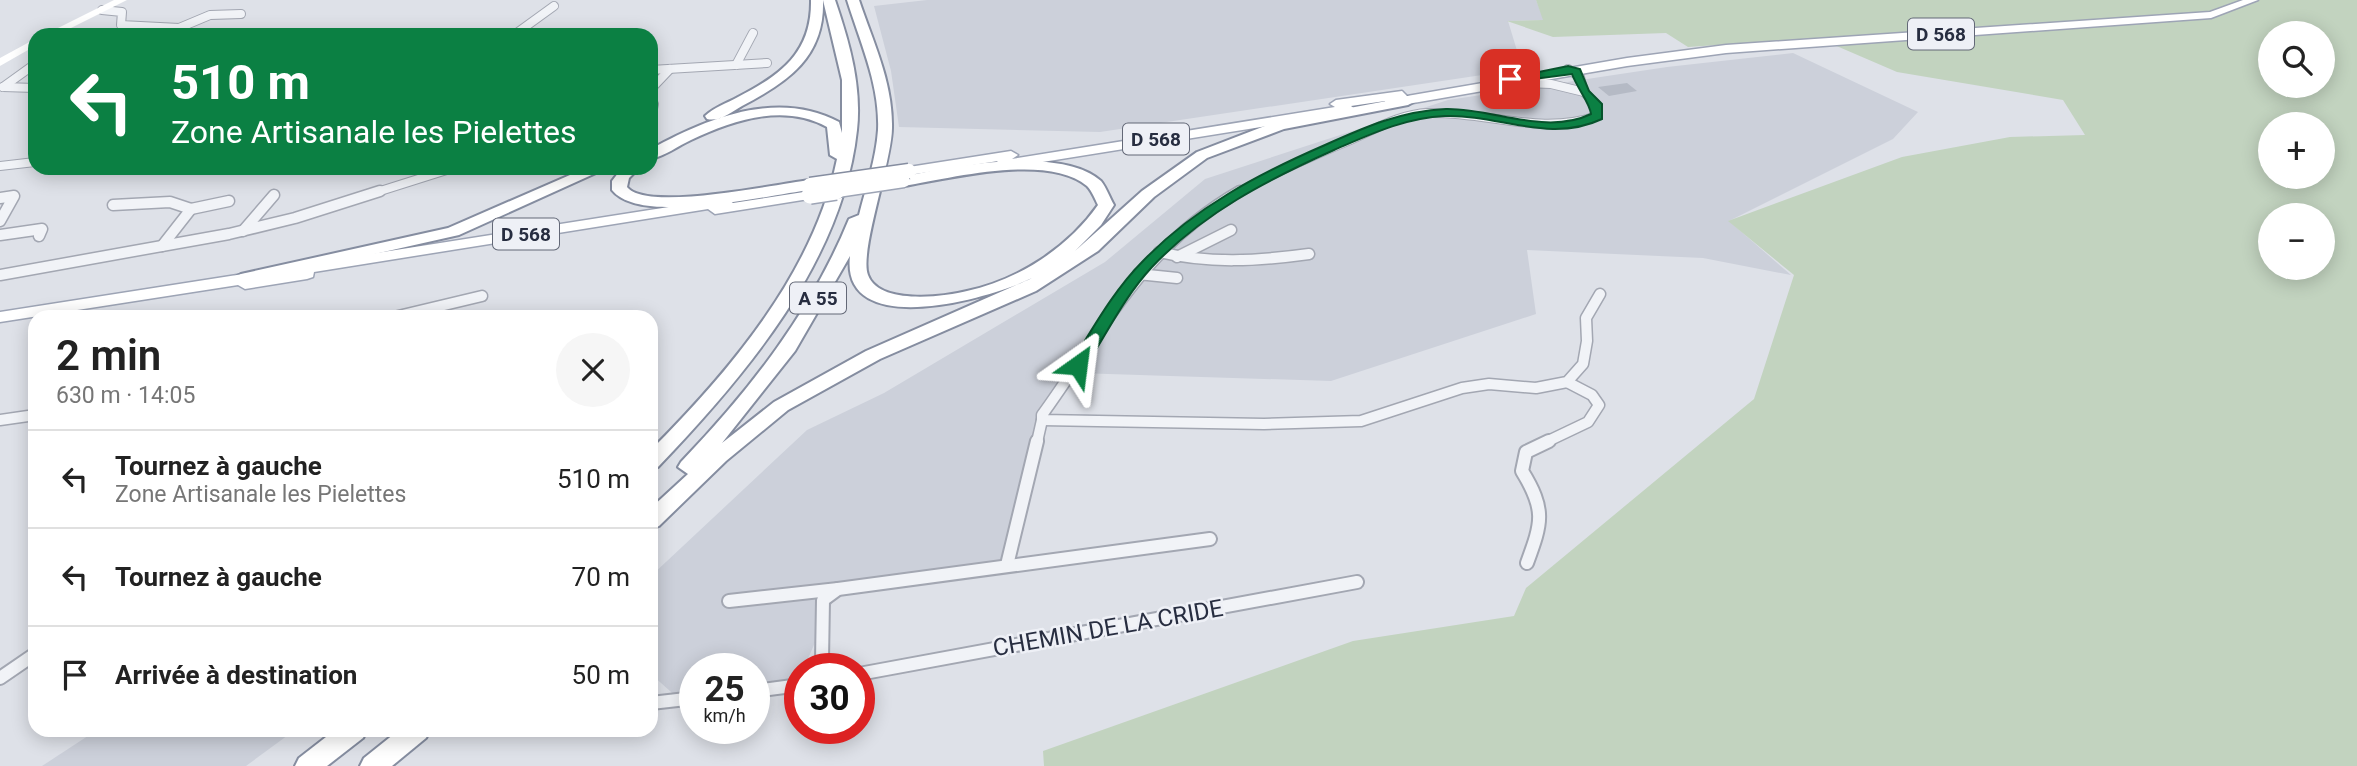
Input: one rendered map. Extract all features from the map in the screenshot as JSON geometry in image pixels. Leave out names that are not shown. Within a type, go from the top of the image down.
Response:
[{"type":"highway","points":[[658,141],[741,101],[790,70],[811,45],[819,28],[817,0]]},
{"type":"highway","name":"A 55","points":[[658,455],[751,345],[809,254],[830,207],[850,131],[851,100],[847,64],[829,0]]},
{"type":"highway","name":"A 55","points":[[658,499],[707,448],[802,323],[830,279],[855,224],[872,172],[878,109],[869,43],[853,0]]},
{"type":"highway","points":[[625,175],[619,182],[619,189],[623,195],[639,202],[698,200],[810,189],[911,174],[1050,166],[1077,172],[1097,183],[1106,205],[1082,236],[1055,257],[990,290],[962,299],[924,303],[897,299],[867,286],[859,275],[857,259],[880,169],[885,131],[880,79],[869,43]]},
{"type":"highway","points":[[658,514],[719,456],[781,406],[873,355],[1040,281],[1092,247],[1148,194],[1202,155],[1280,125],[1408,101]]},
{"type":"highway","points":[[658,152],[719,124],[769,111],[809,112],[824,117],[834,125],[838,153],[827,199],[793,270],[751,345]]},
{"type":"highway","points":[[242,279],[453,232],[583,175]]},
{"type":"highway","points":[[308,766],[345,737]]},
{"type":"highway","points":[[363,766],[397,737]]},
{"type":"highway","points":[[373,766],[408,737]]},
{"type":"main road","name":"D 568","points":[[911,174],[1408,101],[1627,62],[1726,49],[2211,15],[2231,11],[2253,0]]},
{"type":"main road","name":"D 568","points":[[911,174],[1562,75]]},
{"type":"main road","name":"D 568","points":[[45,310],[810,189]]},
{"type":"main road","name":"D 568","points":[[83,310],[810,189]]},
{"type":"main road","name":"D 568","points":[[0,317],[28,313]]},
{"type":"main road","points":[[0,323],[28,319]]},
{"type":"street","points":[[64,28],[122,0]]},
{"type":"street","points":[[524,28],[554,6]]},
{"type":"street","points":[[102,10],[122,12],[121,25],[150,28],[179,28],[210,15],[241,14]]},
{"type":"street","points":[[736,65],[753,33]]},
{"type":"street","points":[[0,64],[28,46]]},
{"type":"street","points":[[658,70],[767,63]]},
{"type":"street","points":[[2,87],[28,69]]},
{"type":"street","points":[[658,82],[670,69]]},
{"type":"street","points":[[1562,75],[1584,92]]},
{"type":"street","points":[[1007,565],[1042,415],[1138,274],[1188,226],[1259,178],[1398,118],[1440,112],[1555,127],[1581,124],[1597,116],[1596,104],[1562,75]]},
{"type":"street","points":[[2,87],[28,88]]},
{"type":"street","points":[[0,166],[28,163]]},
{"type":"street","points":[[0,275],[243,231],[295,218],[431,175]]},
{"type":"street","points":[[243,231],[274,195]]},
{"type":"street","points":[[0,198],[14,197],[0,221]]},
{"type":"street","points":[[113,205],[170,202],[191,209],[229,201]]},
{"type":"street","points":[[162,246],[191,209]]},
{"type":"street","points":[[0,235],[42,229],[39,236]]},
{"type":"street","points":[[1177,257],[1231,230]]},
{"type":"street","points":[[1159,252],[1207,261],[1265,261],[1309,254]]},
{"type":"street","points":[[1138,274],[1177,278]]},
{"type":"street","points":[[1042,420],[1264,424],[1361,421],[1462,388],[1489,384],[1536,388],[1567,382],[1583,364],[1587,341],[1586,318],[1600,294]]},
{"type":"street","points":[[423,310],[482,296]]},
{"type":"street","points":[[1527,563],[1541,522],[1542,502],[1522,471],[1526,452],[1588,422],[1599,405],[1592,395],[1567,382]]},
{"type":"street","points":[[0,420],[28,416]]},
{"type":"street","points":[[729,601],[1210,539]]},
{"type":"street","name":"CHEMIN DE LA CRIDE","points":[[875,671],[1357,582]]},
{"type":"street","points":[[822,653],[823,600],[838,589]]},
{"type":"street","points":[[0,678],[28,659]]},
{"type":"street","points":[[658,702],[679,700]]},
{"type":"shaded area","points":[[927,0],[1536,0],[1544,20],[1508,21],[1522,67],[1482,75],[1100,132],[899,127],[891,71],[874,6]]},
{"type":"shaded area","points":[[1793,53],[1918,112],[1893,139],[1729,221],[1791,275],[1703,258],[1527,250],[1536,314],[1331,381],[1077,373],[1048,412],[1007,565],[838,589],[810,653],[784,653],[784,687],[770,689],[770,653],[679,653],[679,699],[658,680],[658,569],[807,430],[884,393],[1105,262],[1205,179],[1448,100],[1667,67]]},
{"type":"shaded area","points":[[86,737],[285,737],[246,766],[42,766]]},
{"type":"green space","points":[[1536,0],[2357,0],[2357,766],[1044,766],[1043,751],[1353,641],[1514,616],[1526,588],[1754,399],[1794,275],[1728,221],[1902,157],[2010,137],[2085,135],[2063,100],[1897,72],[1818,38],[1688,47],[1666,33],[1553,37],[1507,21],[1543,20]]},
{"type":"building","points":[[1627,83],[1637,91],[1609,96],[1598,87]]},
{"type":"route","points":[[1078,365],[1110,313],[1146,265],[1188,226],[1259,178],[1398,118],[1414,114],[1474,115],[1555,127],[1581,124],[1597,116],[1596,104],[1584,92],[1576,72],[1568,69],[1510,79]]}]
